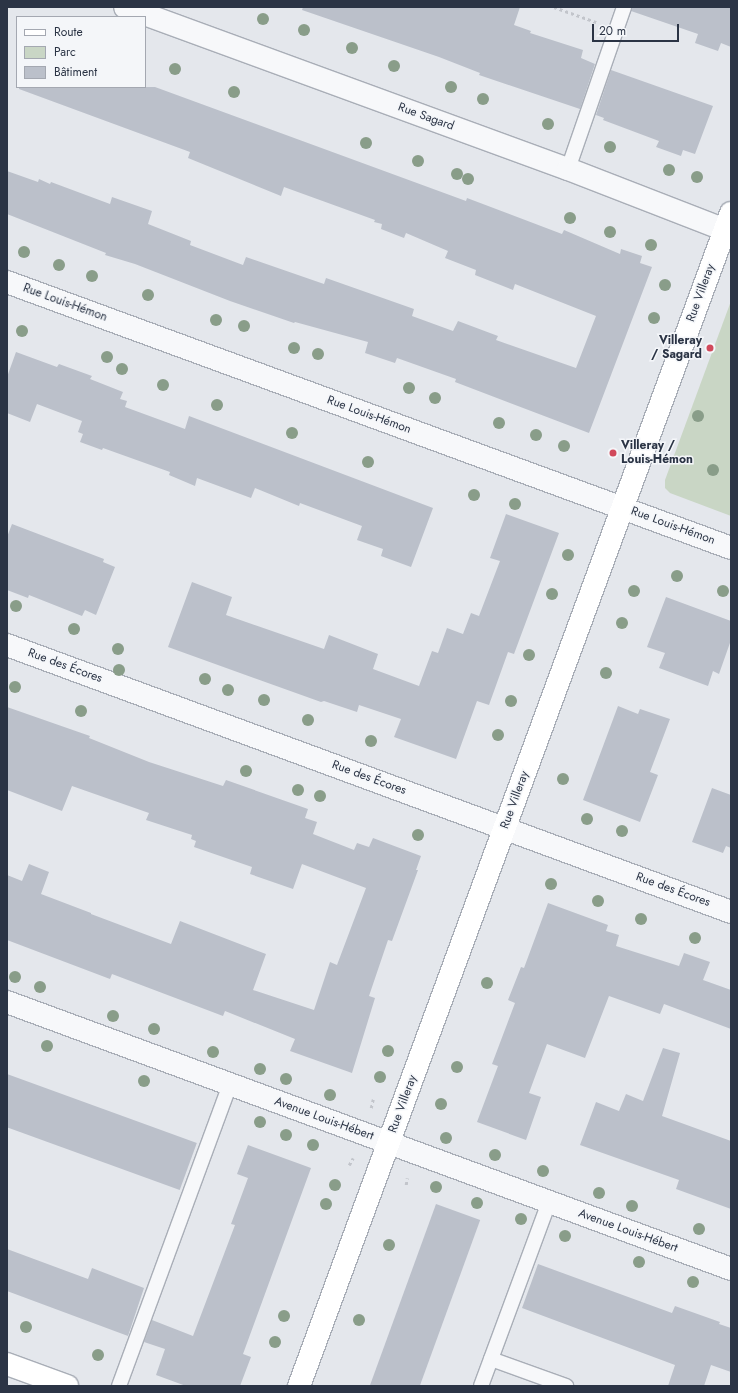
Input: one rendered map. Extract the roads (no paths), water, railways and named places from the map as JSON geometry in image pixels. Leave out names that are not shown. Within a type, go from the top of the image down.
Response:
[{"type":"street","name":"Rue Sagard","points":[[125,7],[568,169],[728,222]]},
{"type":"street","name":"Rue Villeray","points":[[299,1386],[728,222]]},
{"type":"street","name":"Rue Louis-Hémon","points":[[7,282],[731,548]]},
{"type":"street","name":"Rue des Écores","points":[[7,644],[731,912]]},
{"type":"street","name":"Avenue Louis-Hébert","points":[[7,1002],[731,1269]]},
{"type":"street","points":[[7,1364],[67,1386]]},
{"type":"lane","points":[[568,169],[624,7]]},
{"type":"lane","points":[[119,1386],[230,1085]]},
{"type":"lane","points":[[481,1386],[549,1202]]},
{"type":"lane","points":[[491,1358],[566,1386]]},
{"type":"place","name":"Villeray / Sagard","points":[[710,348]]},
{"type":"place","name":"Villeray / Louis-Hémon","points":[[613,453]]}]
